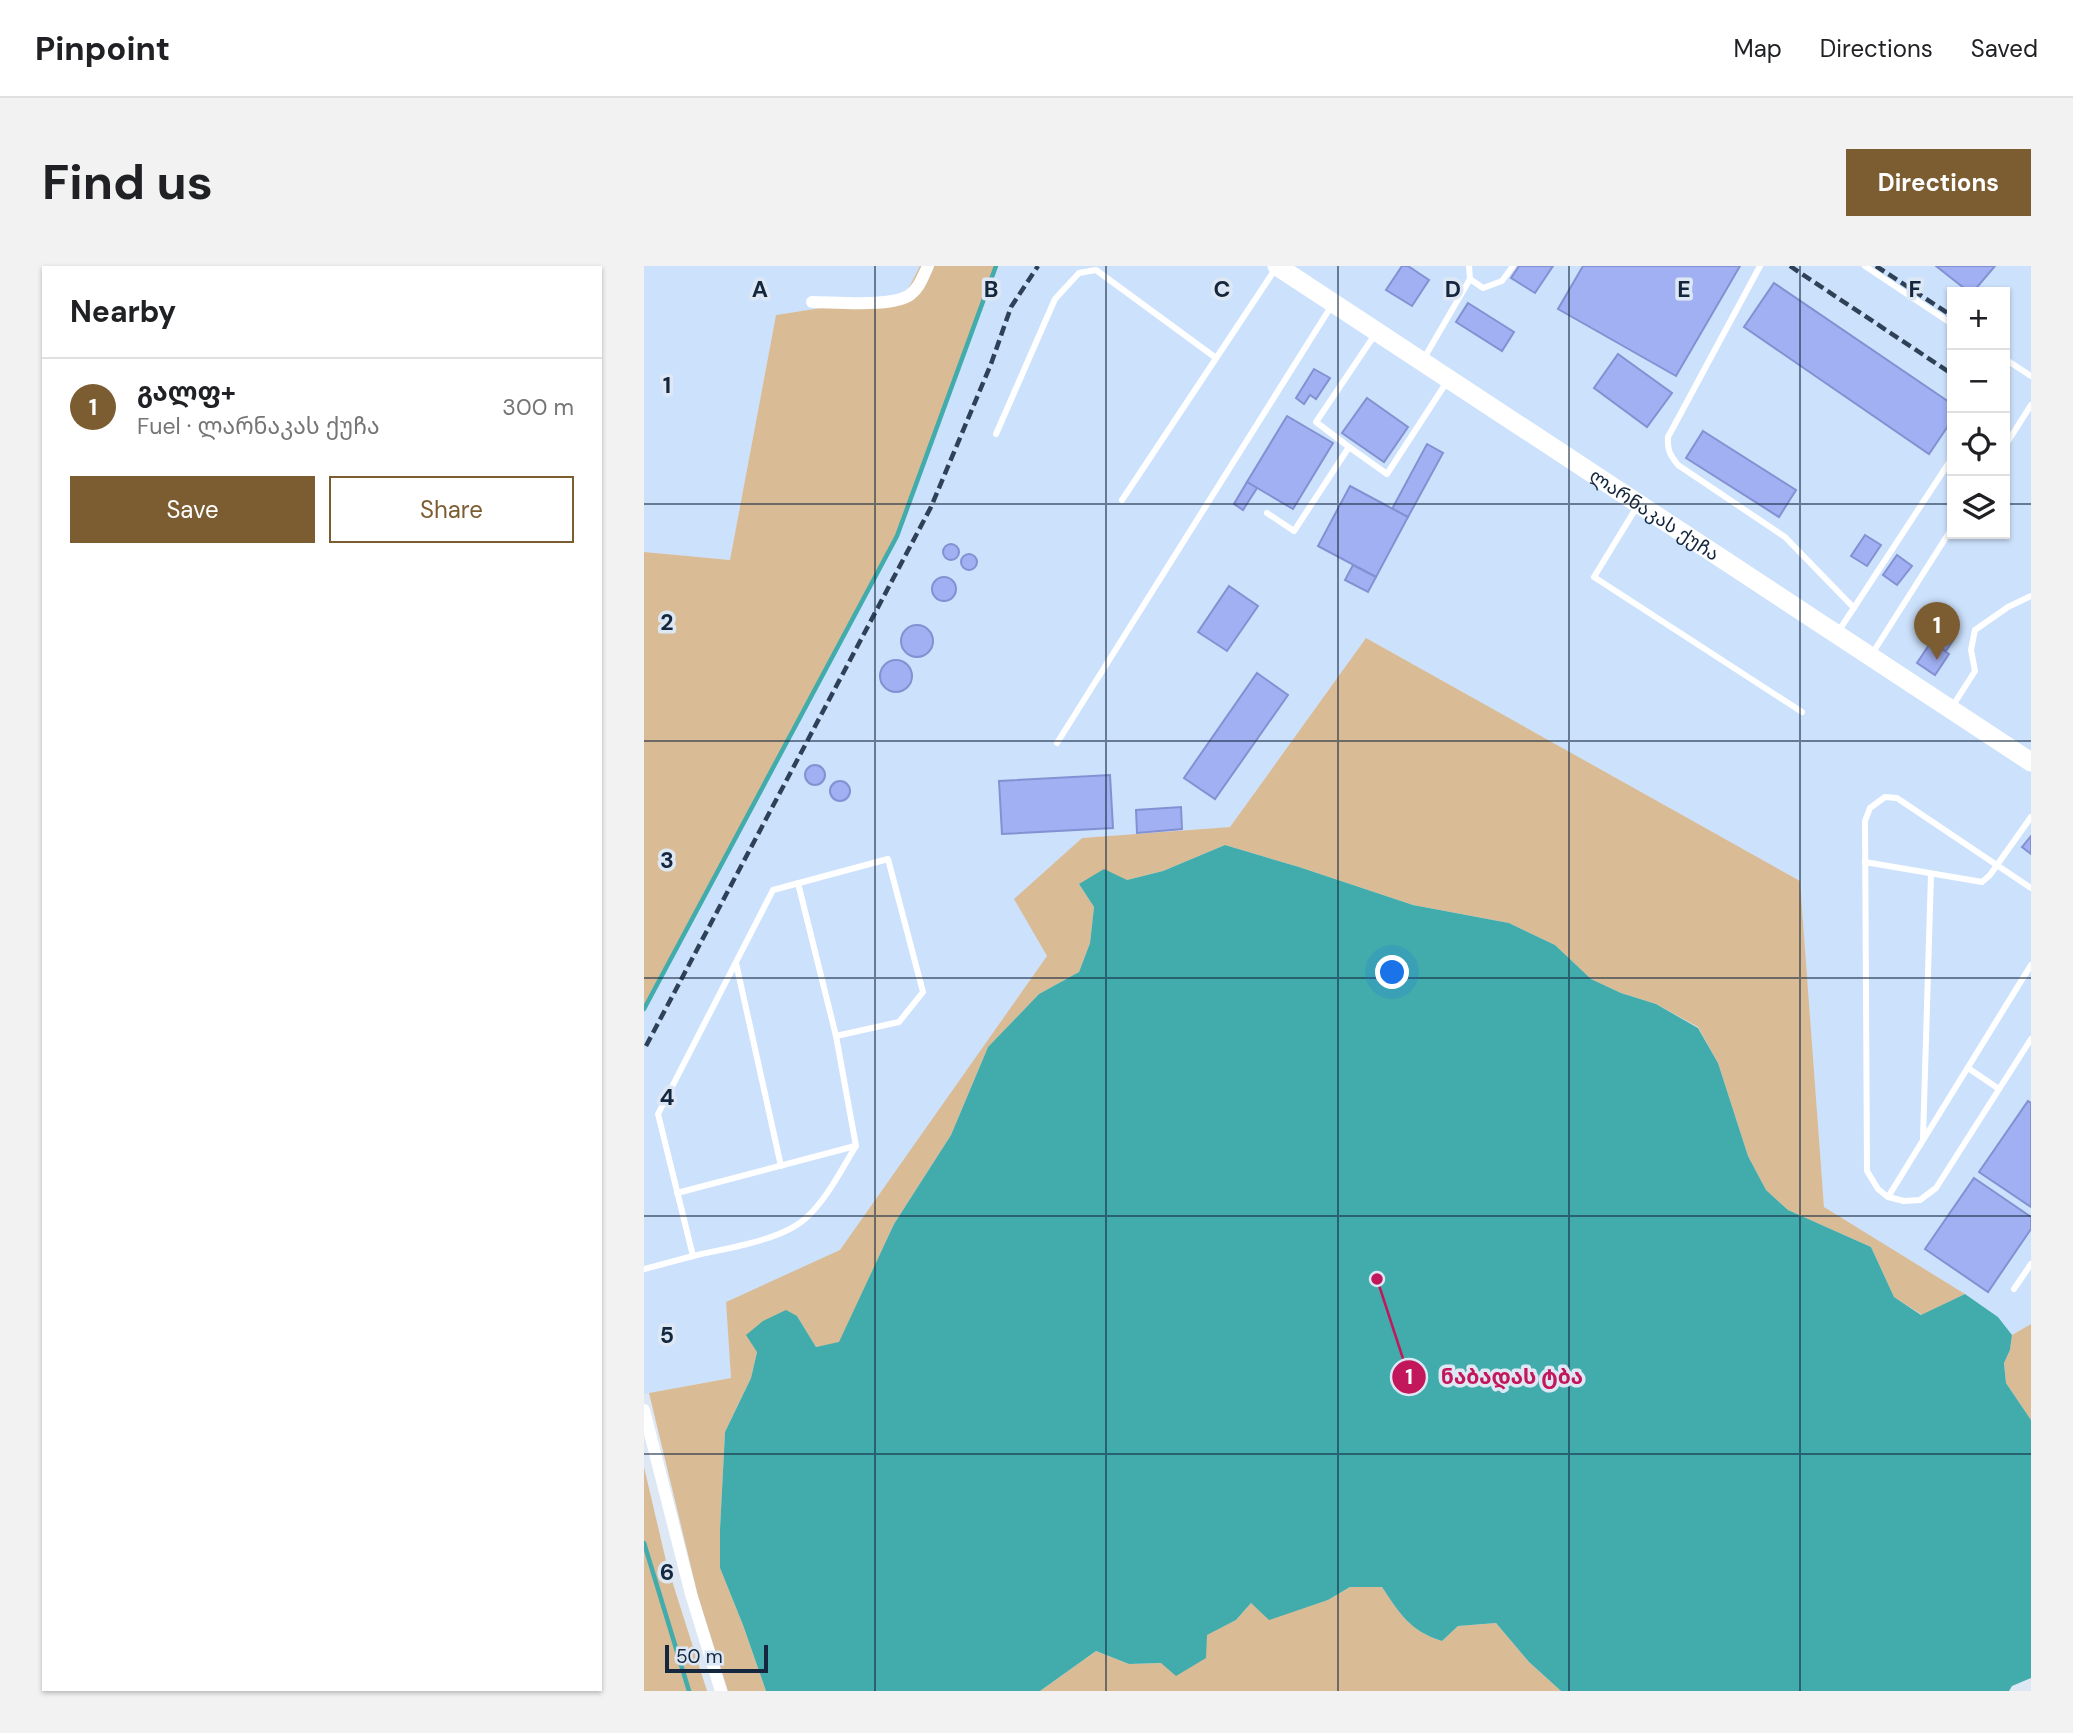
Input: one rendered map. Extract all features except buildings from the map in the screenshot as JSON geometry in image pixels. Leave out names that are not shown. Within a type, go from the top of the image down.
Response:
[{"type":"highway","name":"ლარნაკას ქუჩა","points":[[1277,266],[2031,762]]},
{"type":"street","points":[[812,302],[890,303],[909,296],[918,287],[928,266]]},
{"type":"street","points":[[644,1410],[691,1594],[721,1691]]},
{"type":"lane","points":[[1122,500],[1277,266]]},
{"type":"lane","points":[[1422,361],[1470,279],[1469,266]]},
{"type":"lane","points":[[1470,279],[1483,288],[1502,281],[1513,266]]},
{"type":"lane","points":[[1760,266],[1668,437],[1667,447],[1670,456],[1678,465],[1785,537],[1854,608]]},
{"type":"lane","points":[[1865,266],[1947,321]]},
{"type":"lane","points":[[996,434],[1055,299],[1079,273],[1096,271],[1216,358]]},
{"type":"lane","points":[[1057,743],[1333,303]]},
{"type":"lane","points":[[1377,332],[1316,422],[1387,474],[1449,379]]},
{"type":"lane","points":[[2010,364],[2031,376]]},
{"type":"lane","points":[[2010,438],[2031,405]]},
{"type":"lane","points":[[1267,513],[1294,531],[1349,447]]},
{"type":"lane","points":[[1837,633],[1947,466]]},
{"type":"lane","points":[[1639,504],[1594,577],[1802,712]]},
{"type":"lane","points":[[1871,656],[1947,536]]},
{"type":"lane","points":[[1951,709],[1975,671],[1972,650],[1975,630],[2008,607],[2031,596]]},
{"type":"lane","points":[[2031,888],[1897,798],[1885,797],[1870,808],[1865,821],[1867,1171],[1878,1189],[1888,1197],[1904,1201],[1920,1200],[1936,1188],[2031,1039]]},
{"type":"lane","points":[[1865,862],[1982,882],[1998,865],[2031,817]]},
{"type":"lane","points":[[693,1256],[658,1114],[773,890],[888,859],[923,992],[899,1022],[836,1036]]},
{"type":"lane","points":[[1923,1140],[1931,874]]},
{"type":"lane","points":[[644,1269],[784,1233],[806,1218],[822,1200],[856,1146],[836,1036],[798,883]]},
{"type":"lane","points":[[736,962],[781,1167]]},
{"type":"lane","points":[[1888,1197],[2031,965]]},
{"type":"lane","points":[[1968,1068],[1999,1089]]},
{"type":"lane","points":[[677,1193],[856,1146]]},
{"type":"lane","points":[[2014,1289],[2031,1264]]},
{"type":"shaded area","points":[[644,266],[920,266],[905,295],[776,315],[730,560],[644,552]]},
{"type":"shaded area","points":[[920,266],[996,266],[897,536],[644,1009],[644,552],[730,560],[776,315],[905,295]]},
{"type":"shaded area","points":[[996,266],[2031,266],[2031,1324],[2012,1335],[1998,1317],[1979,1303],[1824,1207],[1800,881],[1366,638],[1230,827],[1082,838],[1015,899],[1047,956],[840,1251],[726,1302],[731,1378],[644,1394],[644,1009],[897,536]]},
{"type":"shaded area","points":[[1366,638],[1800,881],[1824,1207],[1965,1294],[1922,1315],[1894,1297],[1871,1247],[1788,1210],[1766,1190],[1748,1156],[1718,1063],[1698,1027],[1656,1004],[1621,993],[1591,979],[1555,945],[1509,923],[1413,905],[1225,845],[1163,871],[1127,880],[1079,884],[1094,907],[1090,943],[1079,972],[1039,994],[988,1047],[951,1135],[894,1224],[839,1343],[816,1347],[797,1316],[757,1352],[751,1378],[725,1432],[720,1568],[766,1691],[728,1691],[698,1596],[649,1393],[731,1378],[726,1302],[840,1250],[1047,956],[1014,899],[1082,838],[1230,827]]},
{"type":"shaded area","points":[[1225,845],[1413,905],[1509,923],[1555,945],[1591,979],[1621,993],[1656,1004],[1698,1028],[1718,1063],[1748,1156],[1766,1190],[1788,1210],[1871,1247],[1894,1297],[1921,1315],[1965,1294],[1998,1317],[2012,1335],[2010,1350],[2004,1363],[2006,1383],[2031,1420],[2031,1678],[2012,1686],[2009,1691],[1561,1691],[1529,1662],[1496,1623],[1458,1626],[1442,1641],[1414,1627],[1400,1613],[1382,1587],[1350,1587],[1328,1600],[1269,1620],[1251,1603],[1236,1620],[1207,1635],[1206,1658],[1176,1676],[1161,1663],[1129,1664],[1096,1651],[1040,1691],[766,1691],[720,1568],[725,1432],[751,1378],[757,1352],[746,1335],[763,1321],[786,1310],[797,1316],[816,1347],[839,1342],[894,1224],[951,1135],[988,1047],[1039,994],[1079,972],[1090,943],[1094,907],[1079,884],[1104,869],[1127,880],[1163,871]]},
{"type":"shaded area","points":[[2031,1324],[2031,1420],[2006,1383],[2004,1363],[2010,1350],[2012,1335]]},
{"type":"shaded area","points":[[644,1467],[667,1565],[707,1691],[644,1691]]},
{"type":"shaded area","points":[[1350,1587],[1382,1587],[1400,1613],[1414,1627],[1442,1641],[1458,1626],[1496,1623],[1529,1662],[1561,1691],[1040,1691],[1096,1651],[1129,1664],[1162,1663],[1206,1635],[1236,1620],[1251,1603],[1269,1619],[1328,1600]]},
{"type":"waterway","points":[[644,1009],[897,536],[996,266]]},
{"type":"waterway","points":[[644,1543],[689,1691]]},
{"type":"railway","points":[[646,1046],[931,507],[991,364],[1011,307],[1038,266]]},
{"type":"railway","points":[[1790,266],[1947,371]]},
{"type":"railway","points":[[1876,266],[1947,313]]},
{"type":"place","name":"გალფ+","points":[[1937,660]]},
{"type":"place","name":"ნაბადას ტბა","points":[[1377,1279]]}]
